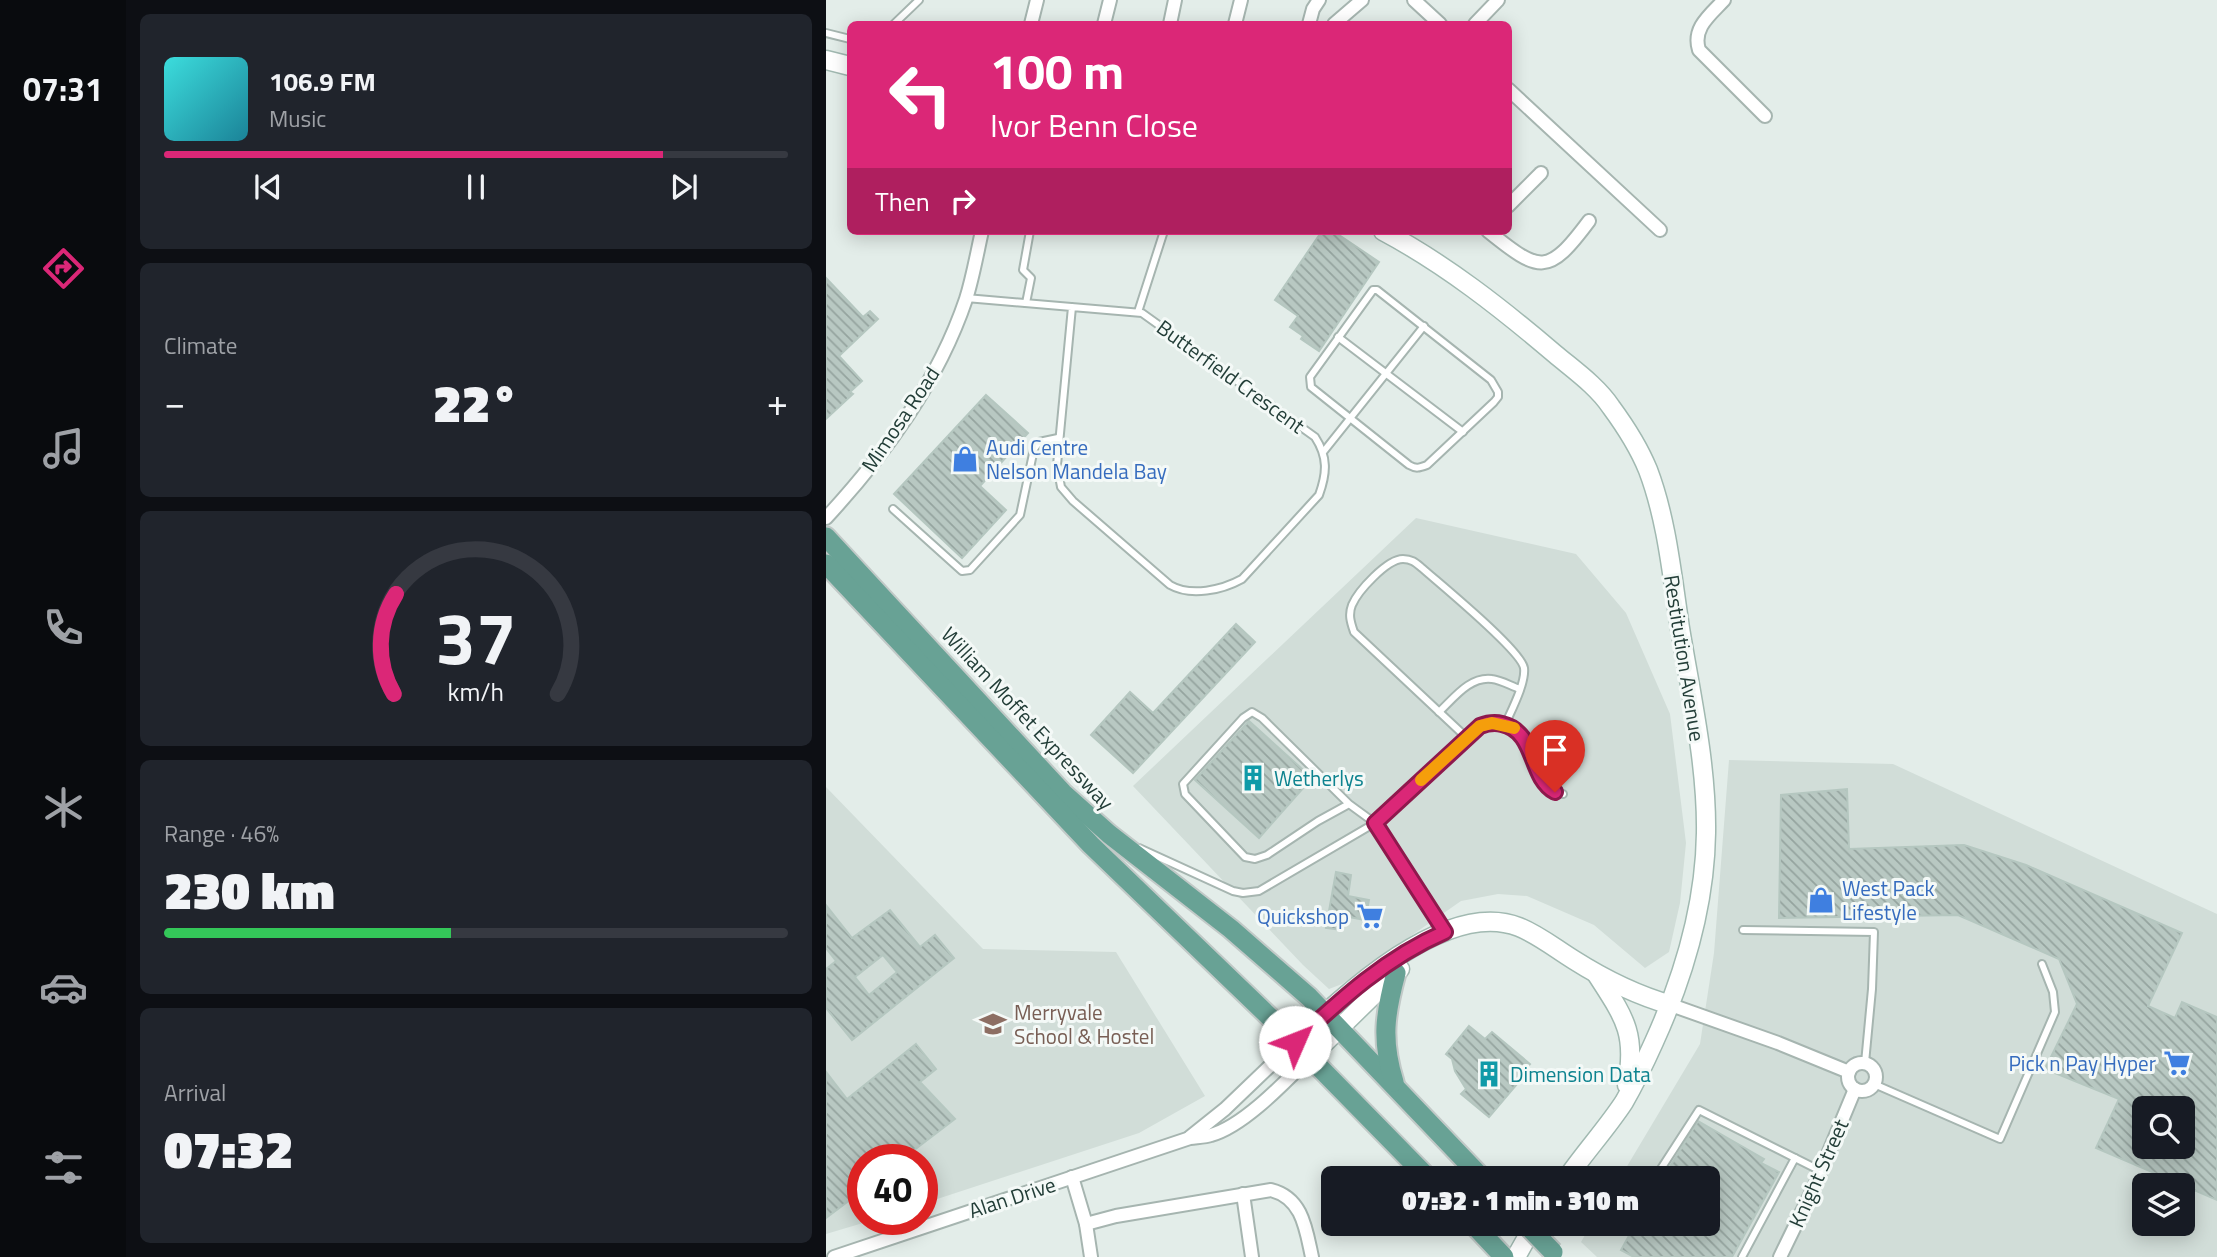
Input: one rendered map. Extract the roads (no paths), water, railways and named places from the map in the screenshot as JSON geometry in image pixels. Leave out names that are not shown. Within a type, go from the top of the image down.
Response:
[{"type":"main road","name":"William Moffet Expressway","points":[[826,537],[1063,793],[1108,834],[1231,929],[1325,1013],[1471,1166]]},
{"type":"main road","name":"William Moffet Expressway","points":[[826,564],[1091,845],[1295,1042],[1416,1166]]},
{"type":"main road","points":[[1395,1086],[1384,1035],[1396,972]]},
{"type":"main road","points":[[1484,1236],[1504,1257]]},
{"type":"main road","points":[[1538,1236],[1558,1257]]},
{"type":"street","points":[[1032,21],[1037,0]]},
{"type":"street","points":[[1105,21],[1110,0]]},
{"type":"street","points":[[1171,21],[1175,0]]},
{"type":"street","points":[[1236,21],[1241,0]]},
{"type":"street","points":[[1310,21],[1319,0]]},
{"type":"street","points":[[1338,21],[1362,0]]},
{"type":"street","points":[[1414,0],[1437,21]]},
{"type":"street","points":[[1478,21],[1498,0]]},
{"type":"street","points":[[1724,0],[1699,29],[1697,45],[1703,56],[1765,116]]},
{"type":"street","points":[[826,60],[847,65]]},
{"type":"street","points":[[1512,93],[1660,230]]},
{"type":"street","points":[[1512,202],[1541,173]]},
{"type":"street","points":[[1494,235],[1514,252],[1532,261],[1551,262],[1559,257],[1589,221]]},
{"type":"street","name":"Mimosa Road","points":[[826,518],[883,451],[926,389],[966,298],[981,235]]},
{"type":"street","name":"Restitution Avenue","points":[[1390,235],[1444,268],[1519,323],[1591,384],[1610,404],[1647,469],[1660,511],[1703,778],[1706,831],[1704,873],[1687,960],[1671,1005],[1623,1102],[1576,1166]]},
{"type":"street","points":[[1439,934],[1478,922],[1499,922],[1517,926],[1596,973],[1631,990],[1778,1042],[1849,1072]]},
{"type":"street","name":"Alan Drive","points":[[1190,1138],[1225,1109],[1340,999],[1399,956],[1439,934]]},
{"type":"street","name":"Alan Drive","points":[[834,1257],[1230,1127],[1258,1106],[1439,934]]},
{"type":"street","points":[[1596,973],[1622,1013],[1628,1031],[1631,1046],[1630,1066],[1623,1102]]},
{"type":"street","points":[[1865,1063],[1875,1072],[1874,1084],[1865,1091],[1855,1089],[1849,1082],[1849,1072],[1856,1065],[1865,1063]]},
{"type":"street","name":"Knight Street","points":[[1780,1257],[1821,1171],[1855,1089]]},
{"type":"street","points":[[1072,1177],[1086,1224],[1091,1257]]},
{"type":"street","points":[[1086,1224],[1116,1216],[1270,1190],[1287,1197],[1298,1208],[1312,1257]]},
{"type":"street","points":[[1243,1194],[1252,1257]]},
{"type":"street","points":[[1516,1257],[1528,1236]]},
{"type":"lane","points":[[897,21],[919,0]]},
{"type":"lane","points":[[826,33],[847,38]]},
{"type":"lane","points":[[1026,303],[1031,278],[1023,270],[1023,263],[1029,235]]},
{"type":"lane","points":[[1138,312],[1163,235]]},
{"type":"lane","points":[[1373,290],[1377,290],[1424,326],[1490,380],[1498,391],[1498,397],[1427,465],[1415,469],[1311,387],[1309,382],[1373,290]]},
{"type":"lane","name":"Butterfield Crescent","points":[[966,298],[1138,312],[1153,320],[1315,437],[1324,451],[1324,481],[1320,495],[1242,579],[1220,589],[1178,590],[1061,487],[1057,477],[1058,438],[1072,307]]},
{"type":"lane","points":[[1324,451],[1424,326]]},
{"type":"lane","points":[[1338,337],[1463,432]]},
{"type":"lane","points":[[893,509],[962,571],[970,570],[1020,515],[1034,449],[1039,443],[1058,438]]},
{"type":"lane","points":[[1467,738],[1354,632],[1349,618],[1352,604],[1371,579],[1400,558],[1413,560],[1510,648],[1523,664],[1520,689],[1505,725]]},
{"type":"lane","points":[[1439,712],[1466,685],[1480,680],[1493,678],[1520,689]]},
{"type":"lane","points":[[1349,804],[1267,855],[1255,859],[1245,857],[1185,794],[1183,784],[1243,718],[1252,712],[1262,718],[1349,804],[1375,823],[1439,934]]},
{"type":"lane","points":[[1108,834],[1224,887],[1243,892],[1259,891],[1375,823],[1486,723],[1505,725],[1521,733],[1545,786],[1563,794]]},
{"type":"lane","points":[[1743,930],[1874,932],[1865,1063]]},
{"type":"lane","points":[[1874,1084],[2000,1139],[2055,1012],[2053,992],[2042,964]]},
{"type":"lane","points":[[1663,1166],[1699,1110],[1821,1171]]},
{"type":"lane","points":[[1742,1257],[1795,1158]]},
{"type":"place","name":"Audi Centre Nelson Mandela Bay","points":[[965,459]]},
{"type":"place","name":"Wetherlys","points":[[1253,778]]},
{"type":"place","name":"West Pack Lifestyle","points":[[1821,900]]},
{"type":"place","name":"Quickshop","points":[[1370,916]]},
{"type":"place","name":"Merryvale School & Hostel","points":[[993,1024]]},
{"type":"place","name":"Pick n Pay Hyper","points":[[2177,1063]]},
{"type":"place","name":"Dimension Data","points":[[1489,1074]]}]
